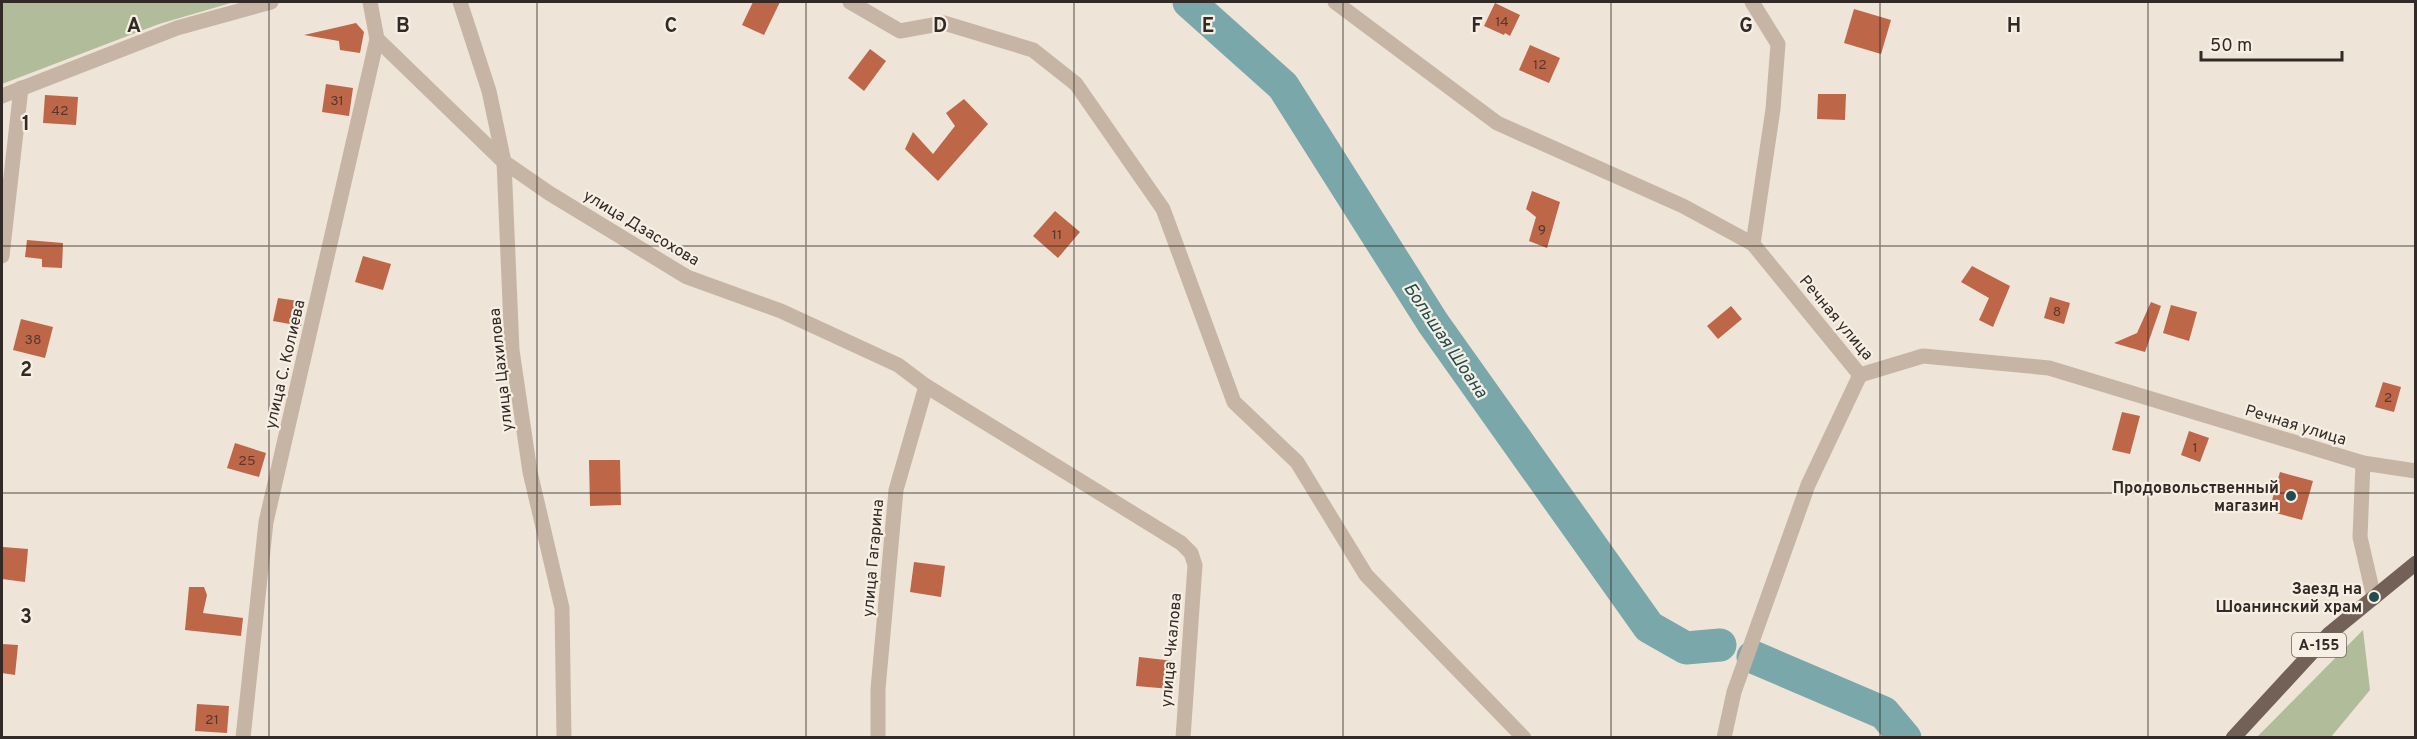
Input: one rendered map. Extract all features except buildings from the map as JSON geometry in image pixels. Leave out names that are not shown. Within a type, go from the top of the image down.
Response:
[{"type":"main road","name":"А-155","points":[[2233,738],[2329,634],[2415,563]]},
{"type":"street","points":[[2,96],[177,28],[271,2]]},
{"type":"street","name":"улица С. Колиева","points":[[243,738],[266,522],[377,39],[370,2]]},
{"type":"street","name":"улица Цахилова","points":[[460,2],[489,90],[504,162],[512,350],[530,472],[562,608],[564,738]]},
{"type":"street","points":[[850,2],[900,31],[944,23],[1033,51],[1076,84],[1163,209],[1234,402],[1298,462],[1366,575],[1524,738]]},
{"type":"street","name":"Речная улица","points":[[1335,2],[1497,123],[1683,206],[1753,244],[1860,375],[1923,356],[2049,368],[2363,463],[2415,471]]},
{"type":"street","points":[[1752,2],[1778,44],[1773,109],[1753,244]]},
{"type":"street","name":"улица Дзасохова","points":[[377,39],[504,162],[549,193],[687,277],[781,311],[897,365],[926,386],[1181,543],[1191,553],[1195,565]]},
{"type":"street","points":[[2,256],[21,88]]},
{"type":"street","points":[[1724,738],[1734,692],[1808,485],[1860,375]]},
{"type":"street","name":"улица Гагарина","points":[[878,738],[878,689],[896,490],[926,386]]},
{"type":"street","points":[[2363,463],[2360,537],[2374,598]]},
{"type":"street","name":"улица Чкалова","points":[[1183,738],[1195,565]]},
{"type":"green space","points":[[2,2],[234,2],[159,24],[2,84]]},
{"type":"green space","points":[[2363,630],[2370,690],[2331,737],[2257,737]]},
{"type":"waterway","name":"Большая Шоана","points":[[1189,2],[1283,86],[1433,323],[1649,627],[1686,648],[1720,645]]},
{"type":"waterway","points":[[1753,657],[1884,713],[1905,738]]},
{"type":"place","name":"Продовольственный магазин","points":[[2291,496]]},
{"type":"place","name":"Заезд на Шоанинский храм","points":[[2374,597]]}]
